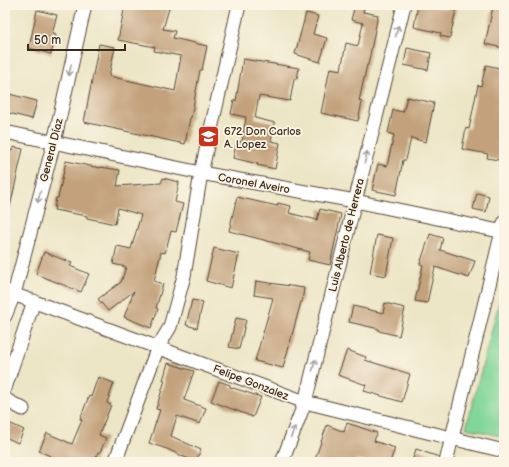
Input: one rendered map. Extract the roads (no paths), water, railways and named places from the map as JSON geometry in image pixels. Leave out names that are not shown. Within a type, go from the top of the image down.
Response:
[{"type":"street","name":"General Díaz","points":[[5,316],[9,292],[54,142],[85,5]]},
{"type":"street","points":[[115,462],[158,347],[170,327],[184,276],[201,174],[239,5]]},
{"type":"street","name":"Luis Alberto de Herrera","points":[[282,462],[305,402],[404,5]]},
{"type":"street","name":"Coronel Aveiro","points":[[5,132],[201,174],[503,229]]},
{"type":"street","points":[[446,462],[503,229]]},
{"type":"street","name":"Felipe Gonzalez","points":[[9,292],[305,402],[504,451]]},
{"type":"street","points":[[5,388],[34,302]]},
{"type":"street","points":[[5,398],[23,409]]},
{"type":"place","name":"672 Don Carlos A. Lopez","points":[[208,137]]}]
